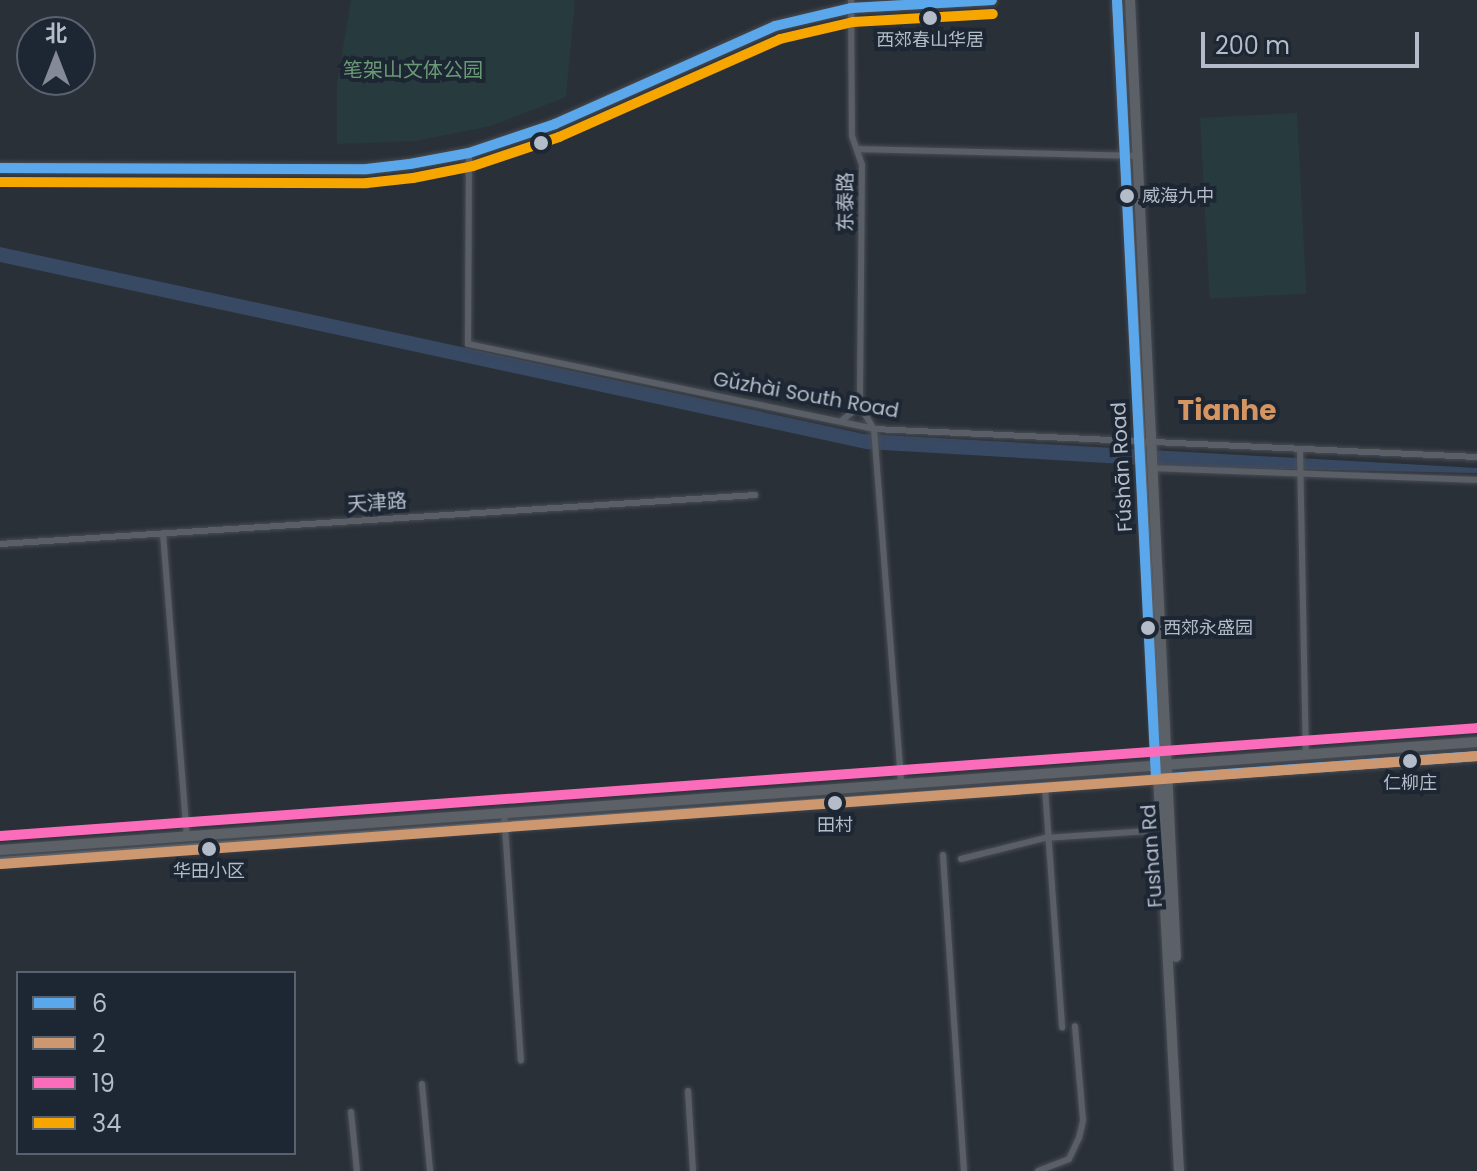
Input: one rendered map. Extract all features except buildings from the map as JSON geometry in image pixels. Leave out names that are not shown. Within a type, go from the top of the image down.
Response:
[{"type":"main road","points":[[0,168],[367,169],[469,153],[555,124],[775,26],[851,4],[992,0]]},
{"type":"main road","name":"Fúshān Road","points":[[1117,0],[1138,442],[1160,764]]},
{"type":"main road","name":"Fushan Rd","points":[[1130,0],[1152,468],[1160,764],[1185,1171]]},
{"type":"main road","points":[[0,862],[504,812],[1477,742]]},
{"type":"main road","points":[[0,850],[505,826],[1477,756]]},
{"type":"main road","points":[[1164,830],[1179,1171]]},
{"type":"street","name":"东泰路","points":[[851,4],[852,136],[862,165],[860,406]]},
{"type":"street","points":[[858,149],[1139,156]]},
{"type":"street","name":"Gǔzhài South Road","points":[[469,153],[468,344],[874,431],[1138,442],[1300,453],[1477,457]]},
{"type":"street","points":[[838,421],[860,406],[874,431],[901,782]]},
{"type":"street","points":[[1300,453],[1306,754]]},
{"type":"street","points":[[1152,468],[1477,480]]},
{"type":"street","name":"天津路","points":[[0,544],[755,495]]},
{"type":"street","points":[[163,533],[187,842]]},
{"type":"street","points":[[1045,788],[1045,838],[1052,851],[1062,1027]]},
{"type":"street","points":[[504,812],[521,1060]]},
{"type":"street","points":[[961,859],[1045,838],[1164,830]]},
{"type":"street","points":[[943,855],[964,1171]]},
{"type":"street","points":[[1038,1171],[1069,1159],[1079,1138],[1082,1105],[1075,1026]]},
{"type":"street","points":[[422,1084],[430,1171]]},
{"type":"street","points":[[688,1091],[693,1171]]},
{"type":"street","points":[[351,1112],[357,1171]]},
{"type":"green space","name":"笔架山文体公园","points":[[351,0],[575,0],[566,97],[491,126],[416,141],[337,144],[337,84]]},
{"type":"green space","points":[[1297,113],[1306,294],[1210,299],[1200,118]]},
{"type":"water","points":[[0,247],[864,434],[1477,468],[1477,473],[1176,467],[866,449],[0,262]]},
{"type":"transit line","name":"6","points":[[0,168],[367,169],[410,164],[469,153],[555,124],[775,26],[851,8],[992,0]]},
{"type":"transit line","name":"6","points":[[1117,0],[1156,779],[1477,756]]},
{"type":"transit line","name":"34","points":[[0,182],[367,183],[413,178],[473,166],[559,137],[780,39],[853,22],[993,14]]},
{"type":"transit line","name":"19","points":[[0,836],[1476,728]]},
{"type":"transit line","name":"2","points":[[1,864],[1477,756]]},
{"type":"place","name":"西郊春山华居","points":[[930,18]]},
{"type":"place","name":"威海九中","points":[[1127,196]]},
{"type":"place","name":"西郊永盛园","points":[[1148,628]]},
{"type":"place","name":"仁柳庄","points":[[1410,761]]},
{"type":"place","name":"田村","points":[[835,803]]},
{"type":"place","name":"华田小区","points":[[209,849]]},
{"type":"district","name":"Tianhe","points":[[1227,411]]}]
